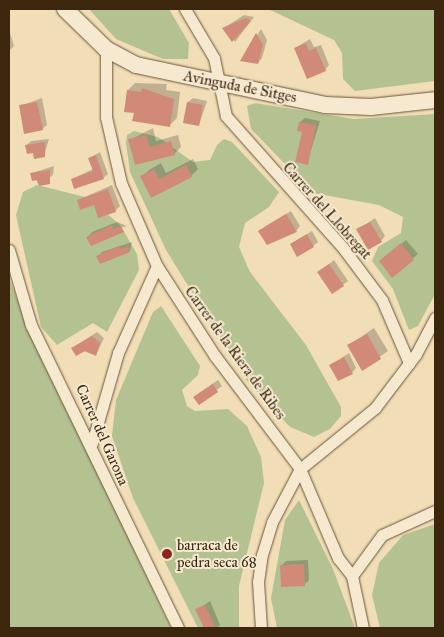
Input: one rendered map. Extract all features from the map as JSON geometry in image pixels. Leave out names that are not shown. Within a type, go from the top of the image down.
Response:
[{"type":"street","name":"Avinguda de Sitges","points":[[65,9],[106,50],[136,65],[220,84],[348,107],[435,100]]},
{"type":"street","name":"Carrer del Llobregat","points":[[184,9],[214,58],[226,116],[343,248],[376,292],[395,324],[409,363]]},
{"type":"street","name":"Carrer de la Riera de Ribes","points":[[106,50],[106,117],[112,145],[121,183],[157,266],[214,356],[300,469],[338,558],[352,576]]},
{"type":"street","name":"Carrer del Garona","points":[[9,250],[31,326],[92,443],[178,628]]},
{"type":"street","points":[[92,443],[118,353],[157,266]]},
{"type":"street","points":[[261,628],[258,582],[262,555],[272,522],[300,469],[375,408],[409,363],[435,318]]},
{"type":"street","points":[[363,628],[352,576],[382,535],[435,511]]},
{"type":"green space","points":[[89,9],[169,9],[189,43],[188,59],[163,59],[116,39]]},
{"type":"green space","points":[[268,9],[435,9],[435,81],[355,91],[343,79],[342,53],[334,40]]},
{"type":"green space","points":[[255,103],[354,119],[435,114],[435,294],[418,326],[409,330],[393,289],[372,261],[378,247],[401,233],[403,217],[379,205],[313,193],[251,129],[247,106]]},
{"type":"green space","points":[[134,131],[158,137],[193,162],[210,160],[217,145],[224,139],[232,142],[279,192],[269,207],[245,223],[239,247],[250,272],[306,345],[341,407],[341,416],[330,429],[314,437],[290,427],[247,381],[166,250],[130,172],[126,143],[127,135]]},
{"type":"green space","points":[[37,185],[89,198],[120,225],[137,254],[139,270],[107,332],[93,323],[57,345],[41,327],[16,215],[23,192]]},
{"type":"green space","points":[[9,278],[25,319],[171,628],[9,628]]},
{"type":"green space","points":[[161,306],[200,366],[198,375],[182,390],[187,406],[195,411],[228,409],[247,426],[261,457],[264,483],[239,586],[239,628],[198,628],[133,498],[112,436],[116,400],[153,312]]},
{"type":"green space","points":[[299,500],[333,569],[355,628],[277,628],[271,598],[285,520]]},
{"type":"green space","points":[[435,524],[435,628],[380,628],[372,595],[379,563],[403,535]]},
{"type":"building","points":[[246,18],[251,21],[232,42],[222,28]]},
{"type":"building","points":[[256,33],[263,45],[258,64],[240,61]]},
{"type":"building","points":[[306,43],[309,51],[316,48],[326,71],[307,79],[294,48]]},
{"type":"building","points":[[142,88],[174,99],[170,127],[132,121],[134,113],[124,112],[127,90],[141,92]]},
{"type":"building","points":[[37,102],[43,130],[24,134],[19,105]]},
{"type":"building","points":[[187,102],[203,105],[199,126],[183,123]]},
{"type":"building","points":[[299,122],[316,125],[308,165],[295,162],[302,132],[297,131]]},
{"type":"building","points":[[146,135],[150,147],[171,141],[175,155],[135,165],[128,139]]},
{"type":"building","points":[[45,142],[45,157],[34,159],[33,153],[27,154],[25,145]]},
{"type":"building","points":[[96,155],[104,179],[74,189],[71,179],[93,171],[88,158]]},
{"type":"building","points":[[186,165],[192,177],[151,198],[140,176],[154,169],[159,179]]},
{"type":"building","points":[[50,170],[50,184],[39,186],[37,180],[32,181],[30,173]]},
{"type":"building","points":[[108,189],[116,212],[98,218],[94,205],[80,210],[77,200]]},
{"type":"building","points":[[286,214],[297,232],[267,245],[258,231]]},
{"type":"building","points":[[370,222],[382,242],[368,250],[356,229]]},
{"type":"building","points":[[112,225],[114,229],[121,226],[124,232],[91,246],[86,237]]},
{"type":"building","points":[[307,234],[314,247],[297,257],[290,244]]},
{"type":"building","points":[[401,243],[414,260],[392,278],[379,261]]},
{"type":"building","points":[[119,246],[121,249],[128,246],[130,252],[100,264],[96,256]]},
{"type":"building","points":[[329,264],[344,286],[332,294],[317,272]]},
{"type":"building","points":[[367,334],[381,359],[362,371],[347,345]]},
{"type":"building","points":[[92,336],[100,343],[96,356],[85,351],[76,356],[71,348]]},
{"type":"building","points":[[344,357],[353,374],[338,381],[329,365]]},
{"type":"building","points":[[213,384],[218,392],[199,405],[193,397]]},
{"type":"building","points":[[304,564],[305,586],[281,587],[280,565]]},
{"type":"building","points":[[205,605],[216,628],[204,628],[195,609]]},
{"type":"place","name":"barraca de pedra seca 68","points":[[167,554]]}]
